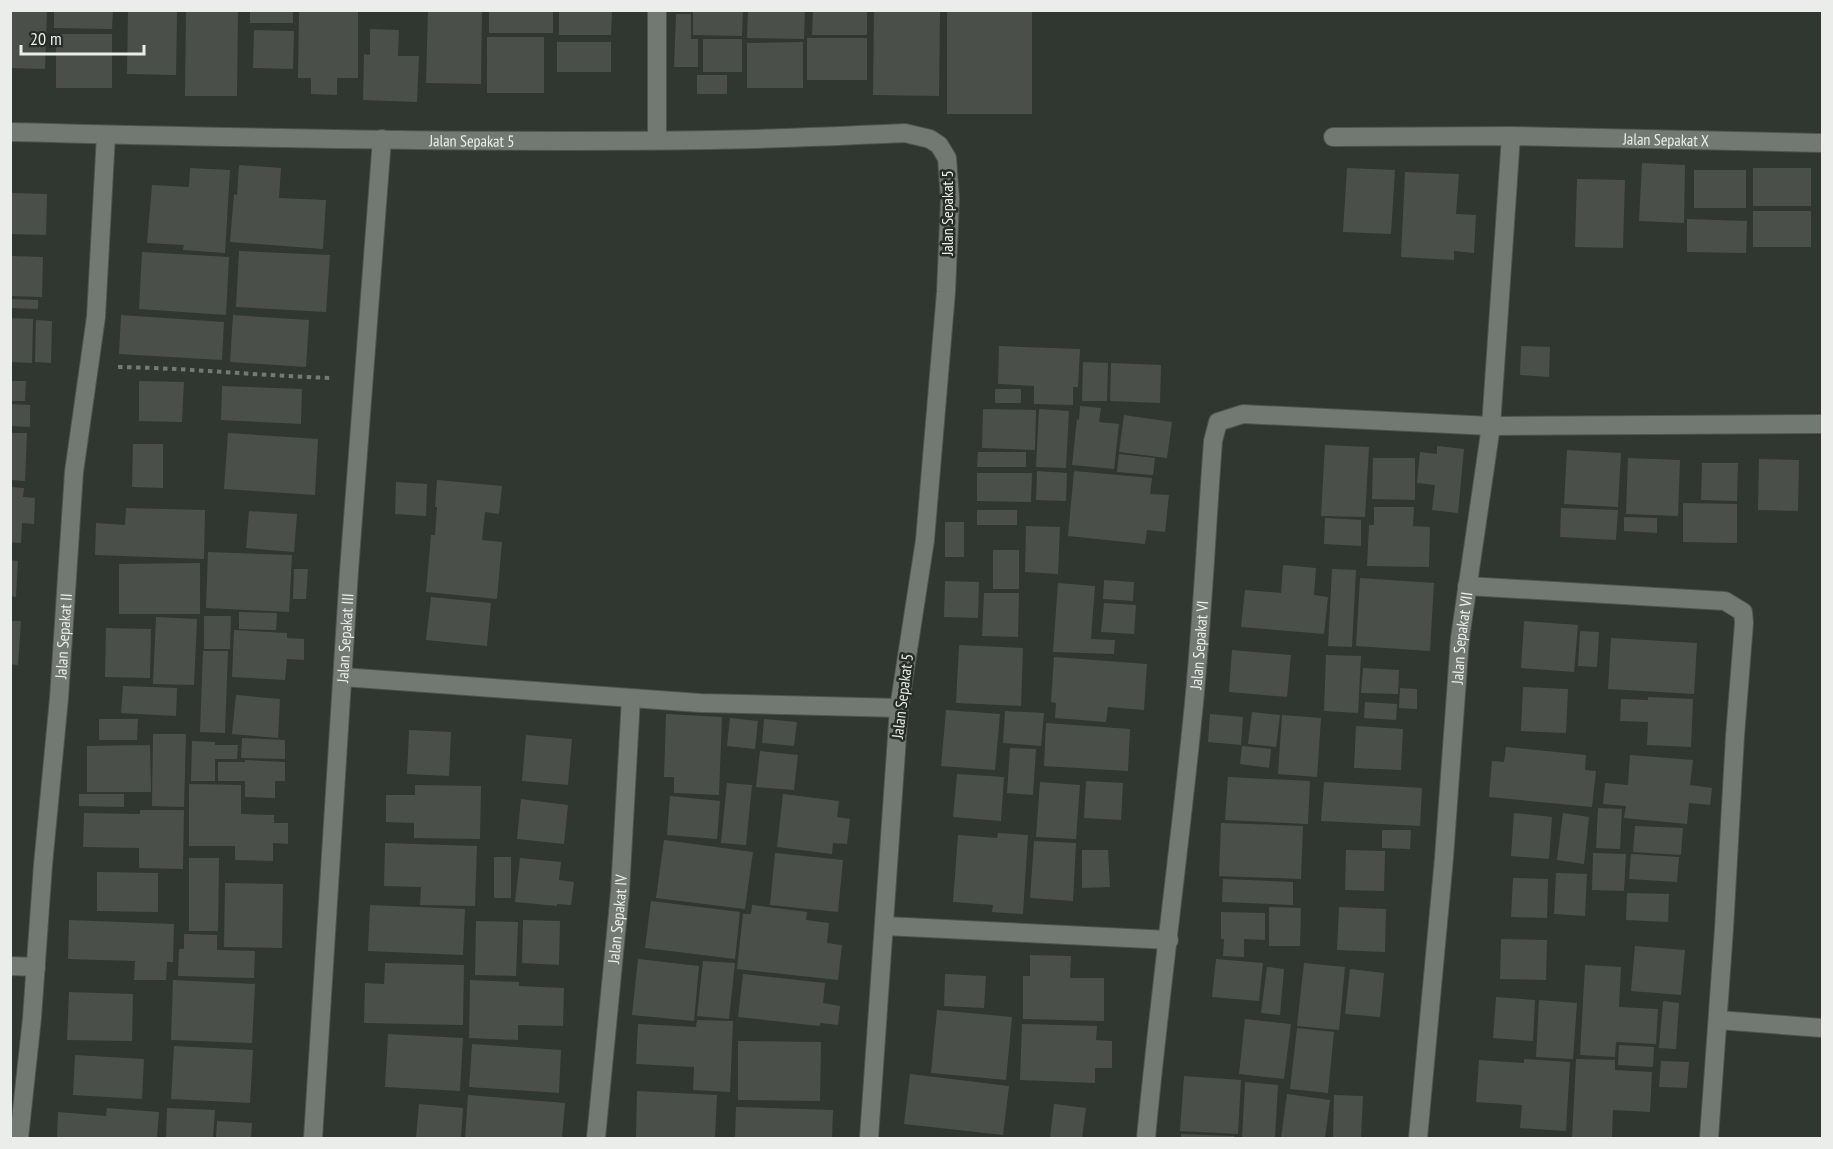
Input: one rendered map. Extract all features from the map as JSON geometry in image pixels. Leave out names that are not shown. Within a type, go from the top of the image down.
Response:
[{"type":"street","points":[[657,10],[657,140]]},
{"type":"street","name":"Jalan Sepakat 5","points":[[10,132],[382,139],[657,140],[905,134],[930,139],[939,145],[947,158],[950,199],[946,292],[925,540],[899,708],[869,1138]]},
{"type":"street","name":"Jalan Sepakat II","points":[[19,1138],[59,698],[74,472],[96,317],[106,135]]},
{"type":"street","name":"Jalan Sepakat X","points":[[1333,137],[1511,136],[1822,143]]},
{"type":"street","name":"Jalan Sepakat VII","points":[[1418,1138],[1444,858],[1460,638],[1491,426],[1511,136]]},
{"type":"street","name":"Jalan Sepakat III","points":[[314,1138],[349,571],[382,139]]},
{"type":"street","name":"Jalan Sepakat VI","points":[[1146,1138],[1193,720],[1213,441],[1218,422],[1243,414],[1491,426]]},
{"type":"street","points":[[1491,426],[1822,424]]},
{"type":"street","points":[[1467,586],[1725,601],[1743,612],[1709,1138]]},
{"type":"street","points":[[344,677],[700,703],[899,708]]},
{"type":"street","name":"Jalan Sepakat IV","points":[[596,1138],[620,892],[631,698]]},
{"type":"street","points":[[885,927],[1169,940]]},
{"type":"street","points":[[10,966],[36,967]]},
{"type":"street","points":[[1718,1020],[1822,1028]]},
{"type":"path","points":[[88,366],[165,368],[276,377],[363,378]]},
{"type":"building","points":[[10,10],[47,10],[45,69],[10,68]]},
{"type":"building","points":[[54,10],[113,10],[112,29],[54,28]]},
{"type":"building","points":[[128,10],[177,10],[176,75],[127,74]]},
{"type":"building","points":[[186,10],[238,10],[237,96],[185,96]]},
{"type":"building","points":[[250,10],[293,10],[293,23],[250,23]]},
{"type":"building","points":[[299,10],[358,10],[358,78],[337,78],[337,95],[311,94],[311,78],[298,78]]},
{"type":"building","points":[[428,10],[482,10],[481,84],[426,83]]},
{"type":"building","points":[[489,10],[553,10],[553,33],[489,33]]},
{"type":"building","points":[[559,10],[612,10],[611,35],[559,35]]},
{"type":"building","points":[[693,10],[743,10],[742,36],[693,35]]},
{"type":"building","points":[[748,10],[805,10],[804,39],[747,38]]},
{"type":"building","points":[[813,10],[867,10],[867,35],[812,35]]},
{"type":"building","points":[[874,10],[940,10],[939,96],[873,95]]},
{"type":"building","points":[[947,10],[1032,10],[1032,114],[947,114]]},
{"type":"building","points":[[676,14],[691,14],[691,39],[698,39],[698,67],[674,67]]},
{"type":"building","points":[[370,29],[399,30],[398,56],[419,56],[417,102],[363,100],[364,54],[370,55]]},
{"type":"building","points":[[254,30],[294,31],[293,69],[253,68]]},
{"type":"building","points":[[56,34],[112,34],[112,88],[56,88]]},
{"type":"building","points":[[487,37],[544,37],[544,93],[487,93]]},
{"type":"building","points":[[807,38],[867,38],[867,80],[807,80]]},
{"type":"building","points":[[703,39],[742,39],[742,72],[703,72]]},
{"type":"building","points":[[557,42],[611,42],[611,72],[557,72]]},
{"type":"building","points":[[803,42],[803,88],[747,88],[747,43]]},
{"type":"building","points":[[697,75],[727,75],[727,94],[697,94]]},
{"type":"building","points":[[1642,163],[1685,165],[1684,223],[1639,221]]},
{"type":"building","points":[[239,165],[281,168],[279,198],[326,200],[323,249],[230,242]]},
{"type":"building","points":[[190,168],[230,170],[225,253],[183,250],[184,245],[147,243],[152,185],[189,187]]},
{"type":"building","points":[[1347,168],[1395,170],[1391,234],[1343,232]]},
{"type":"building","points":[[1753,168],[1811,168],[1811,206],[1753,206]]},
{"type":"building","points":[[1694,170],[1746,170],[1746,208],[1694,208]]},
{"type":"building","points":[[1405,172],[1459,174],[1456,214],[1476,215],[1474,253],[1454,251],[1454,260],[1401,257]]},
{"type":"building","points":[[1577,179],[1625,180],[1623,248],[1575,247]]},
{"type":"building","points":[[10,193],[47,194],[46,235],[10,234]]},
{"type":"building","points":[[1753,211],[1811,211],[1811,247],[1753,247]]},
{"type":"building","points":[[1687,219],[1747,221],[1746,253],[1687,252]]},
{"type":"building","points":[[239,251],[330,255],[326,312],[236,307]]},
{"type":"building","points":[[142,252],[229,257],[226,315],[139,309]]},
{"type":"building","points":[[10,256],[43,257],[42,297],[10,296]]},
{"type":"building","points":[[10,299],[38,300],[38,309],[10,308]]},
{"type":"building","points":[[121,315],[224,322],[222,360],[119,354]]},
{"type":"building","points":[[233,315],[309,320],[306,367],[230,362]]},
{"type":"building","points":[[10,318],[33,319],[32,363],[10,362]]},
{"type":"building","points":[[36,320],[52,321],[51,363],[35,362]]},
{"type":"building","points":[[999,346],[1080,349],[1078,387],[1073,387],[1073,405],[1034,404],[1034,386],[998,384]]},
{"type":"building","points":[[1521,346],[1550,347],[1549,377],[1520,375]]},
{"type":"building","points":[[1083,362],[1108,363],[1107,401],[1082,401]]},
{"type":"building","points":[[1111,363],[1161,365],[1160,403],[1110,401]]},
{"type":"building","points":[[10,381],[26,381],[25,401],[10,401]]},
{"type":"building","points":[[139,381],[184,382],[182,422],[139,421]]},
{"type":"building","points":[[222,386],[302,389],[301,424],[221,420]]},
{"type":"building","points":[[995,389],[1021,389],[1021,403],[995,403]]},
{"type":"building","points":[[10,404],[30,405],[30,427],[10,426]]},
{"type":"building","points":[[1080,406],[1101,408],[1099,422],[1119,424],[1114,469],[1072,465]]},
{"type":"building","points":[[983,409],[1036,410],[1035,450],[982,448]]},
{"type":"building","points":[[1039,409],[1069,411],[1066,468],[1036,467]]},
{"type":"building","points":[[1124,415],[1172,422],[1167,458],[1119,452]]},
{"type":"building","points":[[10,433],[27,433],[25,481],[10,480]]},
{"type":"building","points":[[228,433],[318,439],[315,495],[224,489]]},
{"type":"building","points":[[133,444],[163,444],[163,488],[132,487]]},
{"type":"building","points":[[1325,445],[1369,447],[1365,517],[1321,516]]},
{"type":"building","points":[[1437,446],[1464,449],[1458,513],[1432,510],[1435,485],[1417,483],[1420,452],[1437,454]]},
{"type":"building","points":[[1567,450],[1621,453],[1618,507],[1564,504]]},
{"type":"building","points":[[978,452],[1026,452],[1026,467],[977,467]]},
{"type":"building","points":[[1119,454],[1155,458],[1153,475],[1117,472]]},
{"type":"building","points":[[1373,458],[1415,458],[1415,500],[1372,499]]},
{"type":"building","points":[[1628,458],[1680,460],[1678,516],[1626,514]]},
{"type":"building","points":[[1759,459],[1799,460],[1798,511],[1758,510]]},
{"type":"building","points":[[1702,463],[1738,463],[1737,501],[1701,500]]},
{"type":"building","points":[[1037,471],[1067,473],[1066,501],[1036,500]]},
{"type":"building","points":[[1074,471],[1152,478],[1150,494],[1169,495],[1165,532],[1147,530],[1145,544],[1068,536]]},
{"type":"building","points":[[977,473],[1032,473],[1031,502],[977,501]]},
{"type":"building","points":[[437,480],[502,486],[499,514],[485,512],[482,540],[502,542],[497,599],[426,592],[431,535],[435,535]]},
{"type":"building","points":[[396,482],[427,484],[426,516],[395,514]]},
{"type":"building","points":[[10,487],[24,488],[23,497],[35,498],[34,524],[22,523],[21,543],[10,542]]},
{"type":"building","points":[[1683,503],[1737,504],[1737,543],[1683,542]]},
{"type":"building","points":[[1374,507],[1414,507],[1413,526],[1430,527],[1429,567],[1367,566],[1369,525],[1374,525]]},
{"type":"building","points":[[126,508],[205,510],[204,559],[95,555],[96,523],[125,525]]},
{"type":"building","points":[[1561,508],[1618,510],[1616,540],[1560,537]]},
{"type":"building","points":[[977,510],[1017,510],[1017,525],[977,525]]},
{"type":"building","points":[[249,511],[297,514],[294,552],[246,548]]},
{"type":"building","points":[[1624,517],[1657,518],[1657,533],[1624,531]]},
{"type":"building","points":[[1325,518],[1361,520],[1361,546],[1324,544]]},
{"type":"building","points":[[945,522],[964,522],[964,557],[945,557]]},
{"type":"building","points":[[1026,526],[1060,527],[1058,574],[1025,572]]},
{"type":"building","points":[[993,550],[1019,550],[1019,589],[993,589]]},
{"type":"building","points":[[208,552],[292,555],[289,612],[206,608]]},
{"type":"building","points":[[10,560],[18,561],[16,597],[10,596]]},
{"type":"building","points":[[200,563],[200,614],[119,614],[119,564]]},
{"type":"building","points":[[1283,565],[1316,568],[1314,595],[1328,597],[1324,634],[1241,627],[1245,590],[1281,593]]},
{"type":"building","points":[[294,569],[308,569],[306,599],[293,599]]},
{"type":"building","points":[[1332,569],[1356,570],[1352,647],[1328,646]]},
{"type":"building","points":[[1360,578],[1434,583],[1430,651],[1356,646]]},
{"type":"building","points":[[1104,580],[1134,582],[1133,601],[1103,599]]},
{"type":"building","points":[[945,581],[979,582],[978,618],[944,617]]},
{"type":"building","points":[[1058,583],[1095,586],[1091,639],[1115,640],[1114,654],[1053,652]]},
{"type":"building","points":[[984,593],[1019,593],[1018,637],[982,636]]},
{"type":"building","points":[[431,597],[491,603],[487,646],[426,640]]},
{"type":"building","points":[[1104,603],[1136,605],[1134,634],[1101,632]]},
{"type":"building","points":[[239,612],[277,613],[276,630],[239,629]]},
{"type":"building","points":[[204,616],[231,616],[230,649],[204,649]]},
{"type":"building","points":[[156,617],[197,619],[194,685],[153,684]]},
{"type":"building","points":[[10,621],[21,621],[18,665],[10,664]]},
{"type":"building","points":[[1524,621],[1578,625],[1574,672],[1521,668]]},
{"type":"building","points":[[106,628],[151,629],[150,678],[105,677]]},
{"type":"building","points":[[234,630],[287,633],[287,638],[304,639],[304,660],[287,659],[285,680],[232,677]]},
{"type":"building","points":[[1580,631],[1599,632],[1597,667],[1578,666]]},
{"type":"building","points":[[1611,638],[1697,643],[1694,694],[1608,689]]},
{"type":"building","points":[[959,645],[1023,648],[1021,706],[956,703]]},
{"type":"building","points":[[1232,650],[1291,655],[1287,697],[1229,692]]},
{"type":"building","points":[[203,651],[228,651],[225,733],[200,732]]},
{"type":"building","points":[[1326,655],[1361,656],[1358,713],[1324,711]]},
{"type":"building","points":[[1054,657],[1147,664],[1144,710],[1108,707],[1106,722],[1055,718],[1056,703],[1051,702]]},
{"type":"building","points":[[1363,668],[1399,670],[1398,694],[1361,693]]},
{"type":"building","points":[[123,686],[177,688],[176,716],[121,713]]},
{"type":"building","points":[[1523,687],[1568,689],[1566,733],[1521,731]]},
{"type":"building","points":[[1400,688],[1417,689],[1417,709],[1399,708]]},
{"type":"building","points":[[236,695],[280,699],[278,738],[232,734]]},
{"type":"building","points":[[1648,697],[1693,699],[1691,747],[1647,745],[1648,722],[1620,721],[1621,699],[1648,700]]},
{"type":"building","points":[[1365,702],[1397,704],[1396,720],[1364,718]]},
{"type":"building","points":[[946,710],[1000,714],[995,770],[941,766]]},
{"type":"building","points":[[1005,711],[1044,713],[1041,746],[1003,743]]},
{"type":"building","points":[[1252,712],[1280,715],[1276,747],[1248,744]]},
{"type":"building","points":[[666,714],[722,717],[719,795],[674,793],[674,777],[664,777]]},
{"type":"building","points":[[1210,714],[1243,717],[1241,745],[1208,742]]},
{"type":"building","points":[[1282,715],[1321,718],[1317,777],[1278,774]]},
{"type":"building","points":[[730,718],[758,721],[755,749],[727,746]]},
{"type":"building","points":[[99,719],[138,719],[137,740],[99,740]]},
{"type":"building","points":[[764,719],[797,722],[794,746],[762,743]]},
{"type":"building","points":[[1046,723],[1130,729],[1128,771],[1044,766]]},
{"type":"building","points":[[1356,726],[1403,729],[1401,770],[1354,768]]},
{"type":"building","points":[[409,730],[451,732],[449,776],[407,774]]},
{"type":"building","points":[[153,734],[186,734],[184,807],[152,806]]},
{"type":"building","points":[[526,735],[572,739],[568,785],[522,781]]},
{"type":"building","points":[[242,738],[285,740],[285,759],[241,758]]},
{"type":"building","points":[[192,741],[215,742],[215,745],[238,745],[237,759],[215,759],[215,781],[191,781]]},
{"type":"building","points":[[150,745],[151,792],[87,792],[87,746]]},
{"type":"building","points":[[1242,746],[1271,749],[1269,768],[1240,764]]},
{"type":"building","points":[[1506,747],[1586,755],[1585,770],[1596,771],[1592,807],[1489,797],[1492,761],[1504,762]]},
{"type":"building","points":[[1010,748],[1036,749],[1033,795],[1007,793]]},
{"type":"building","points":[[760,751],[798,755],[794,790],[756,787]]},
{"type":"building","points":[[1630,755],[1693,760],[1690,785],[1712,788],[1710,805],[1689,803],[1687,824],[1624,818],[1626,806],[1603,804],[1605,783],[1628,785]]},
{"type":"building","points":[[245,760],[285,762],[285,781],[275,781],[275,798],[245,797],[245,781],[218,781],[218,762],[245,762]]},
{"type":"building","points":[[957,774],[1004,777],[1001,821],[953,817]]},
{"type":"building","points":[[1228,777],[1310,781],[1308,824],[1225,820]]},
{"type":"building","points":[[1086,781],[1123,783],[1121,820],[1084,818]]},
{"type":"building","points":[[1040,782],[1080,785],[1076,839],[1036,837]]},
{"type":"building","points":[[1324,782],[1422,788],[1420,826],[1321,821]]},
{"type":"building","points":[[727,783],[752,785],[746,845],[721,843]]},
{"type":"building","points":[[189,784],[241,785],[241,814],[274,815],[274,823],[288,823],[288,844],[273,843],[273,861],[235,860],[235,846],[189,846]]},
{"type":"building","points":[[415,785],[481,786],[480,839],[414,838],[414,823],[386,822],[386,795],[415,795]]},
{"type":"building","points":[[79,794],[124,794],[124,807],[79,806]]},
{"type":"building","points":[[783,794],[839,801],[837,817],[850,819],[847,844],[833,843],[832,854],[777,847]]},
{"type":"building","points":[[670,796],[720,801],[717,839],[667,835]]},
{"type":"building","points":[[521,799],[568,805],[564,844],[517,839]]},
{"type":"building","points":[[1598,808],[1622,809],[1620,849],[1596,848]]},
{"type":"building","points":[[140,810],[184,810],[183,869],[139,868],[139,848],[83,847],[84,813],[140,814]]},
{"type":"building","points":[[1514,813],[1552,817],[1549,859],[1511,856]]},
{"type":"building","points":[[1563,813],[1589,817],[1584,864],[1557,860]]},
{"type":"building","points":[[1221,823],[1303,826],[1301,879],[1219,876]]},
{"type":"building","points":[[1635,826],[1683,828],[1681,855],[1633,852]]},
{"type":"building","points":[[1382,830],[1411,830],[1410,849],[1382,848]]},
{"type":"building","points":[[998,833],[1028,835],[1023,914],[992,912],[993,905],[953,902],[958,835],[997,838]]},
{"type":"building","points":[[664,840],[753,852],[745,909],[656,898]]},
{"type":"building","points":[[1034,841],[1076,843],[1073,901],[1030,898]]},
{"type":"building","points":[[385,843],[477,846],[475,906],[420,905],[421,887],[384,886]]},
{"type":"building","points":[[1082,850],[1108,850],[1110,887],[1082,888]]},
{"type":"building","points":[[1346,850],[1385,851],[1384,891],[1345,890]]},
{"type":"building","points":[[775,853],[843,860],[838,912],[770,905]]},
{"type":"building","points":[[1593,853],[1626,854],[1624,891],[1592,890]]},
{"type":"building","points":[[1631,854],[1679,857],[1677,882],[1629,879]]},
{"type":"building","points":[[494,857],[511,857],[511,898],[494,898]]},
{"type":"building","points":[[189,858],[219,858],[218,931],[189,931]]},
{"type":"building","points":[[520,858],[561,862],[559,880],[574,882],[571,905],[515,902]]},
{"type":"building","points":[[97,872],[158,873],[158,912],[97,911]]},
{"type":"building","points":[[1556,873],[1587,874],[1585,916],[1554,914]]},
{"type":"building","points":[[1513,878],[1548,879],[1547,918],[1511,917]]},
{"type":"building","points":[[1223,879],[1293,882],[1293,905],[1222,902]]},
{"type":"building","points":[[225,883],[283,884],[282,948],[224,947]]},
{"type":"building","points":[[1627,893],[1669,894],[1668,922],[1626,920]]},
{"type":"building","points":[[651,901],[740,912],[735,959],[645,948]]},
{"type":"building","points":[[370,905],[465,909],[463,955],[368,951]]},
{"type":"building","points":[[752,905],[807,912],[806,920],[829,923],[827,943],[842,945],[838,980],[737,969],[743,914],[751,914]]},
{"type":"building","points":[[1269,907],[1301,908],[1300,946],[1269,946]]},
{"type":"building","points":[[1339,907],[1386,909],[1385,952],[1337,950]]},
{"type":"building","points":[[1221,912],[1265,913],[1265,940],[1244,939],[1244,957],[1223,956]]},
{"type":"building","points":[[69,920],[174,924],[173,962],[167,962],[166,980],[134,980],[135,961],[68,959]]},
{"type":"building","points":[[523,920],[560,921],[559,965],[522,963]]},
{"type":"building","points":[[476,921],[518,922],[516,976],[475,975]]},
{"type":"building","points":[[184,934],[217,935],[217,950],[255,951],[254,978],[178,976],[179,949],[184,949]]},
{"type":"building","points":[[1501,939],[1547,940],[1546,980],[1500,979]]},
{"type":"building","points":[[1635,946],[1685,950],[1681,995],[1631,991]]},
{"type":"building","points":[[1030,955],[1071,956],[1070,978],[1104,978],[1104,1021],[1023,1019],[1023,976],[1030,976]]},
{"type":"building","points":[[638,959],[699,966],[694,1021],[632,1015]]},
{"type":"building","points":[[1216,959],[1263,963],[1259,1001],[1212,997]]},
{"type":"building","points":[[703,961],[735,963],[729,1019],[697,1016]]},
{"type":"building","points":[[385,963],[464,965],[463,1025],[364,1023],[365,983],[384,984]]},
{"type":"building","points":[[1304,963],[1345,967],[1339,1030],[1297,1026]]},
{"type":"building","points":[[1585,965],[1621,967],[1619,1007],[1658,1009],[1656,1044],[1616,1042],[1615,1057],[1580,1055]]},
{"type":"building","points":[[1267,967],[1284,969],[1280,1015],[1261,1013]]},
{"type":"building","points":[[1350,969],[1384,973],[1380,1017],[1345,1014]]},
{"type":"building","points":[[743,974],[825,983],[823,1003],[840,1006],[838,1025],[820,1023],[820,1026],[738,1017]]},
{"type":"building","points":[[945,974],[986,976],[984,1008],[944,1006]]},
{"type":"building","points":[[173,980],[255,984],[252,1043],[171,1040]]},
{"type":"building","points":[[470,980],[519,982],[519,986],[564,988],[563,1026],[518,1025],[518,1040],[469,1038]]},
{"type":"building","points":[[69,992],[133,994],[132,1041],[67,1040]]},
{"type":"building","points":[[1496,997],[1535,1000],[1533,1041],[1493,1038]]},
{"type":"building","points":[[1539,1000],[1577,1003],[1573,1059],[1536,1057]]},
{"type":"building","points":[[1663,1001],[1679,1003],[1676,1049],[1659,1048]]},
{"type":"building","points":[[937,1010],[1012,1017],[1006,1080],[931,1073]]},
{"type":"building","points":[[1245,1019],[1291,1024],[1284,1079],[1239,1074]]},
{"type":"building","points":[[697,1020],[733,1021],[730,1092],[693,1090],[694,1067],[636,1064],[638,1024],[696,1027]]},
{"type":"building","points":[[1022,1024],[1097,1026],[1096,1040],[1112,1041],[1112,1068],[1095,1068],[1095,1083],[1020,1080]]},
{"type":"building","points":[[1297,1028],[1334,1032],[1328,1093],[1290,1089]]},
{"type":"building","points":[[388,1034],[463,1038],[460,1091],[385,1087]]},
{"type":"building","points":[[738,1041],[821,1042],[820,1101],[738,1100]]},
{"type":"building","points":[[472,1044],[561,1050],[559,1093],[469,1087]]},
{"type":"building","points":[[1619,1045],[1654,1047],[1653,1067],[1618,1065]]},
{"type":"building","points":[[174,1046],[253,1050],[250,1103],[171,1099]]},
{"type":"building","points":[[75,1055],[144,1059],[142,1099],[73,1095]]},
{"type":"building","points":[[1524,1059],[1570,1062],[1566,1131],[1520,1128],[1522,1105],[1476,1102],[1479,1060],[1524,1063]]},
{"type":"building","points":[[1576,1059],[1615,1060],[1615,1070],[1652,1072],[1650,1112],[1613,1110],[1612,1138],[1572,1138]]},
{"type":"building","points":[[1661,1061],[1689,1062],[1687,1088],[1659,1087]]},
{"type":"building","points":[[910,1074],[1009,1086],[1003,1135],[904,1124]]},
{"type":"building","points":[[1184,1076],[1241,1080],[1238,1134],[1180,1131]]},
{"type":"building","points":[[1245,1082],[1278,1085],[1275,1138],[1242,1138]]},
{"type":"building","points":[[637,1091],[717,1095],[715,1138],[636,1138]]},
{"type":"building","points":[[1287,1094],[1330,1100],[1325,1138],[1281,1138]]},
{"type":"building","points":[[468,1095],[565,1103],[562,1138],[465,1138]]},
{"type":"building","points":[[1334,1095],[1363,1096],[1361,1138],[1333,1138]]},
{"type":"building","points":[[419,1104],[463,1108],[461,1138],[416,1138]]},
{"type":"building","points":[[1054,1104],[1086,1108],[1082,1138],[1050,1138]]},
{"type":"building","points":[[736,1107],[833,1110],[832,1138],[735,1138]]},
{"type":"building","points":[[107,1108],[159,1112],[157,1138],[57,1138],[58,1112],[106,1116]]},
{"type":"building","points":[[167,1108],[215,1110],[213,1138],[166,1138]]},
{"type":"building","points":[[217,1121],[252,1123],[251,1138],[216,1138]]},
{"type":"building","points":[[1181,1134],[1234,1136],[1234,1138],[1181,1138]]}]
